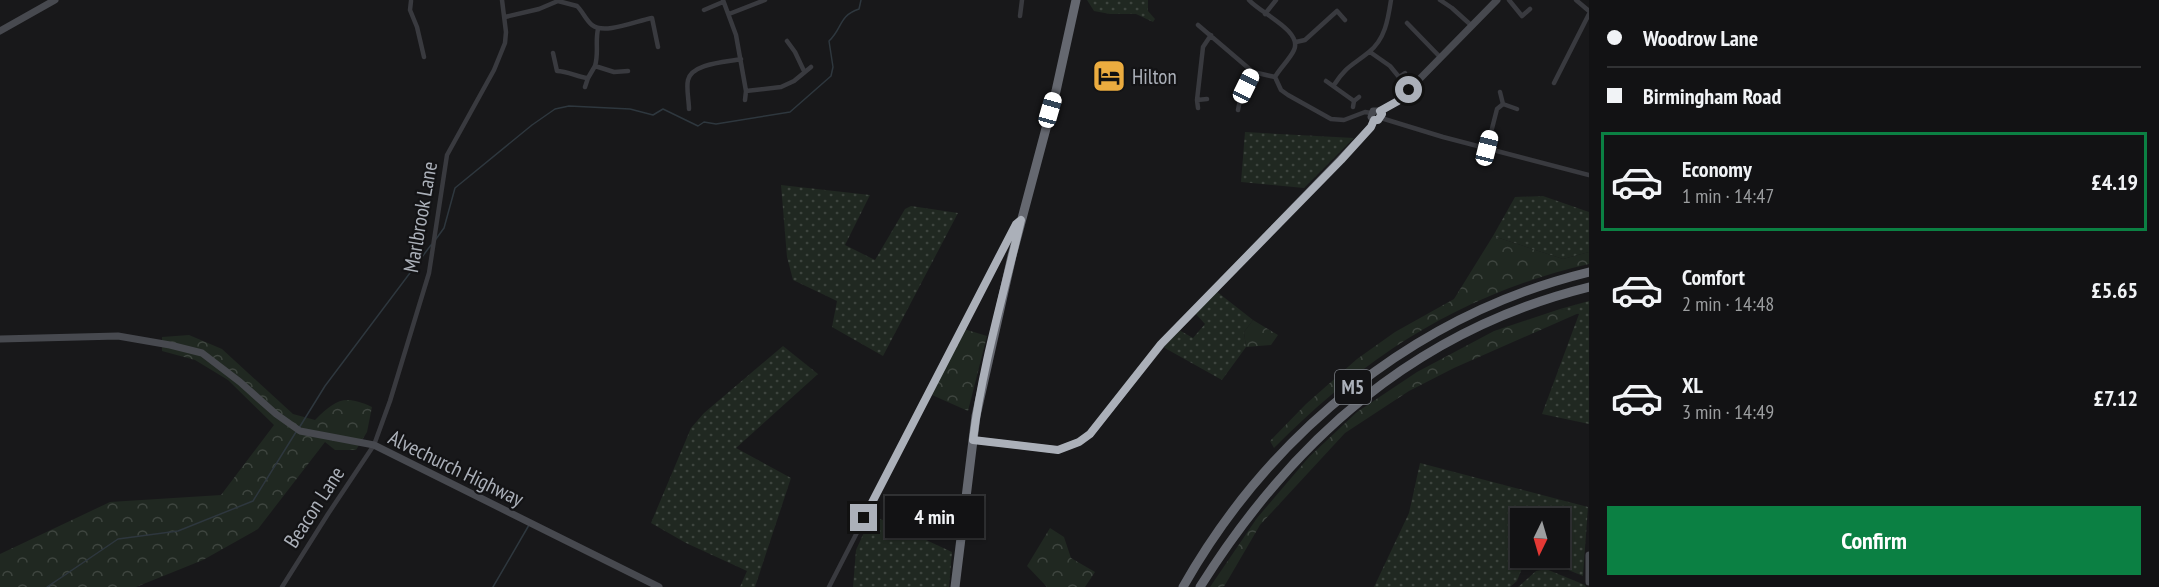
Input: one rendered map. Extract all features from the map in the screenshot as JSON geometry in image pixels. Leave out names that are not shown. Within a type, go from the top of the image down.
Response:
[{"type":"highway","points":[[955,587],[976,416],[1021,220],[1056,91],[1076,0]]},
{"type":"highway","name":"M5","points":[[1183,587],[1214,538],[1257,481],[1294,440],[1331,405],[1366,377],[1414,344],[1458,319],[1521,292],[1589,272]]},
{"type":"highway","name":"M5","points":[[1200,587],[1241,525],[1269,489],[1320,435],[1396,372],[1476,327],[1543,301],[1589,287]]},
{"type":"street","points":[[419,0],[411,0],[410,10],[417,27],[424,57]]},
{"type":"street","name":"Marlbrook Lane","points":[[374,445],[390,401],[429,273],[447,155],[494,70],[505,43],[505,17],[502,0]]},
{"type":"street","points":[[729,14],[765,0]]},
{"type":"street","points":[[1020,16],[1022,0]]},
{"type":"street","points":[[1250,0],[1293,35],[1296,42],[1294,50],[1275,77]]},
{"type":"street","points":[[1265,14],[1276,0]]},
{"type":"street","points":[[1334,85],[1352,63],[1370,52],[1386,28],[1391,0]]},
{"type":"street","points":[[1440,0],[1472,26]]},
{"type":"street","points":[[973,440],[1058,450],[1079,442],[1090,434],[1161,344],[1341,160],[1371,127],[1377,115],[1398,101],[1497,0]]},
{"type":"street","points":[[1509,0],[1522,16],[1530,9]]},
{"type":"street","points":[[0,31],[51,1]]},
{"type":"street","points":[[505,17],[539,9],[558,1],[571,1],[598,29],[610,29],[652,18]]},
{"type":"street","points":[[704,10],[723,1],[729,14],[741,59],[746,100]]},
{"type":"street","points":[[1554,83],[1589,13],[1578,1]]},
{"type":"street","points":[[1331,7],[1345,20]]},
{"type":"street","points":[[650,11],[659,43]]},
{"type":"street","points":[[1296,42],[1305,40],[1336,11]]},
{"type":"street","points":[[1407,23],[1441,58]]},
{"type":"street","points":[[1197,25],[1253,72],[1275,77]]},
{"type":"street","points":[[585,87],[598,56],[596,39],[598,29]]},
{"type":"street","points":[[1198,108],[1203,47],[1211,35]]},
{"type":"street","points":[[786,41],[795,52],[804,71]]},
{"type":"street","points":[[553,52],[557,78]]},
{"type":"street","points":[[1370,52],[1390,66],[1399,77],[1398,83]]},
{"type":"street","points":[[689,110],[688,80],[693,72],[700,67],[741,59]]},
{"type":"street","points":[[595,66],[614,72],[628,71]]},
{"type":"street","points":[[746,91],[781,87],[794,81],[811,67]]},
{"type":"street","points":[[557,71],[588,78]]},
{"type":"street","points":[[1238,110],[1237,100],[1253,72]]},
{"type":"street","points":[[1399,77],[1405,74]]},
{"type":"street","points":[[1275,77],[1281,90],[1287,95],[1330,119],[1344,120],[1365,112],[1589,175]]},
{"type":"street","points":[[1326,81],[1334,85],[1353,104],[1359,97]]},
{"type":"street","points":[[1500,92],[1503,104]]},
{"type":"street","points":[[1197,100],[1207,99]]},
{"type":"street","points":[[1487,148],[1497,109],[1503,104]]},
{"type":"street","points":[[1503,104],[1517,109]]},
{"type":"street","points":[[829,587],[1001,251],[1016,224],[1021,220]]},
{"type":"street","name":"Alvechurch Highway","points":[[0,339],[118,336],[202,353],[300,431],[374,445],[659,587]]},
{"type":"street","name":"Beacon Lane","points":[[282,587],[374,445]]},
{"type":"street","points":[[1589,555],[1589,582]]},
{"type":"green space","points":[[1087,0],[1148,0],[1148,11],[1155,19],[1153,22],[1136,14],[1110,14],[1094,11]]},
{"type":"green space","points":[[1245,132],[1354,138],[1304,188],[1241,182]]},
{"type":"green space","points":[[781,185],[870,195],[845,245],[875,260],[905,209],[911,206],[958,213],[883,356],[832,327],[837,301],[793,280],[787,257]]},
{"type":"green space","points":[[1543,196],[1589,212],[1589,252],[1563,259],[1493,236],[1515,197]]},
{"type":"green space","points":[[1493,236],[1563,259],[1589,252],[1589,264],[1543,276],[1499,292],[1418,332],[1380,357],[1344,385],[1274,448],[1270,441],[1306,404],[1357,359],[1395,332],[1454,299]]},
{"type":"green space","points":[[1216,291],[1253,320],[1244,332],[1246,347],[1222,380],[1163,347],[1179,330],[1193,338],[1205,324],[1195,313]]},
{"type":"green space","points":[[1589,301],[1589,424],[1542,414],[1579,314],[1560,309]]},
{"type":"green space","points":[[1560,309],[1579,313],[1454,368],[1409,391],[1345,433],[1260,525],[1225,585],[1210,587],[1257,518],[1309,457],[1357,412],[1417,372],[1494,331]]},
{"type":"green space","points":[[1253,320],[1278,335],[1271,345],[1246,347],[1244,332]]},
{"type":"green space","points":[[964,329],[987,336],[968,411],[932,395]]},
{"type":"green space","points":[[189,335],[222,349],[293,414],[315,420],[335,404],[347,400],[372,407],[367,432],[356,450],[335,450],[325,442],[258,529],[203,560],[136,587],[0,587],[0,554],[110,502],[221,495],[274,425],[228,380],[195,360],[162,351],[162,337]]},
{"type":"green space","points":[[783,346],[818,374],[736,448],[791,478],[755,587],[740,587],[747,571],[686,543],[651,523],[691,428],[704,413]]},
{"type":"green space","points":[[1420,463],[1588,507],[1583,576],[1563,568],[1570,568],[1570,508],[1510,508],[1510,568],[1522,568],[1517,581],[1510,587],[1374,587],[1409,513]]},
{"type":"green space","points":[[872,515],[952,552],[949,587],[853,587],[856,550]]},
{"type":"green space","points":[[1050,528],[1064,537],[1071,558],[1095,572],[1085,587],[1047,587],[1027,566]]},
{"type":"green space","points":[[1546,569],[1586,587],[1518,587],[1536,571]]},
{"type":"waterway","points":[[436,239],[444,228],[455,188],[555,109],[569,106],[630,109],[653,115],[663,109],[698,126],[704,122],[716,124],[790,112],[831,76],[833,67],[829,41],[847,15],[859,9],[861,0]]},
{"type":"waterway","points":[[299,428],[325,386],[431,245]]},
{"type":"waterway","points":[[47,587],[118,539],[178,531],[253,501],[296,432]]},
{"type":"waterway","points":[[493,587],[529,525]]},
{"type":"place","name":"Hilton","points":[[1109,76]]},
{"type":"route","points":[[864,518],[1016,224],[1021,220],[993,338],[973,440],[1058,450],[1079,442],[1090,434],[1161,344],[1341,160],[1371,127],[1374,120],[1381,118],[1380,111],[1398,101],[1409,90]]}]
